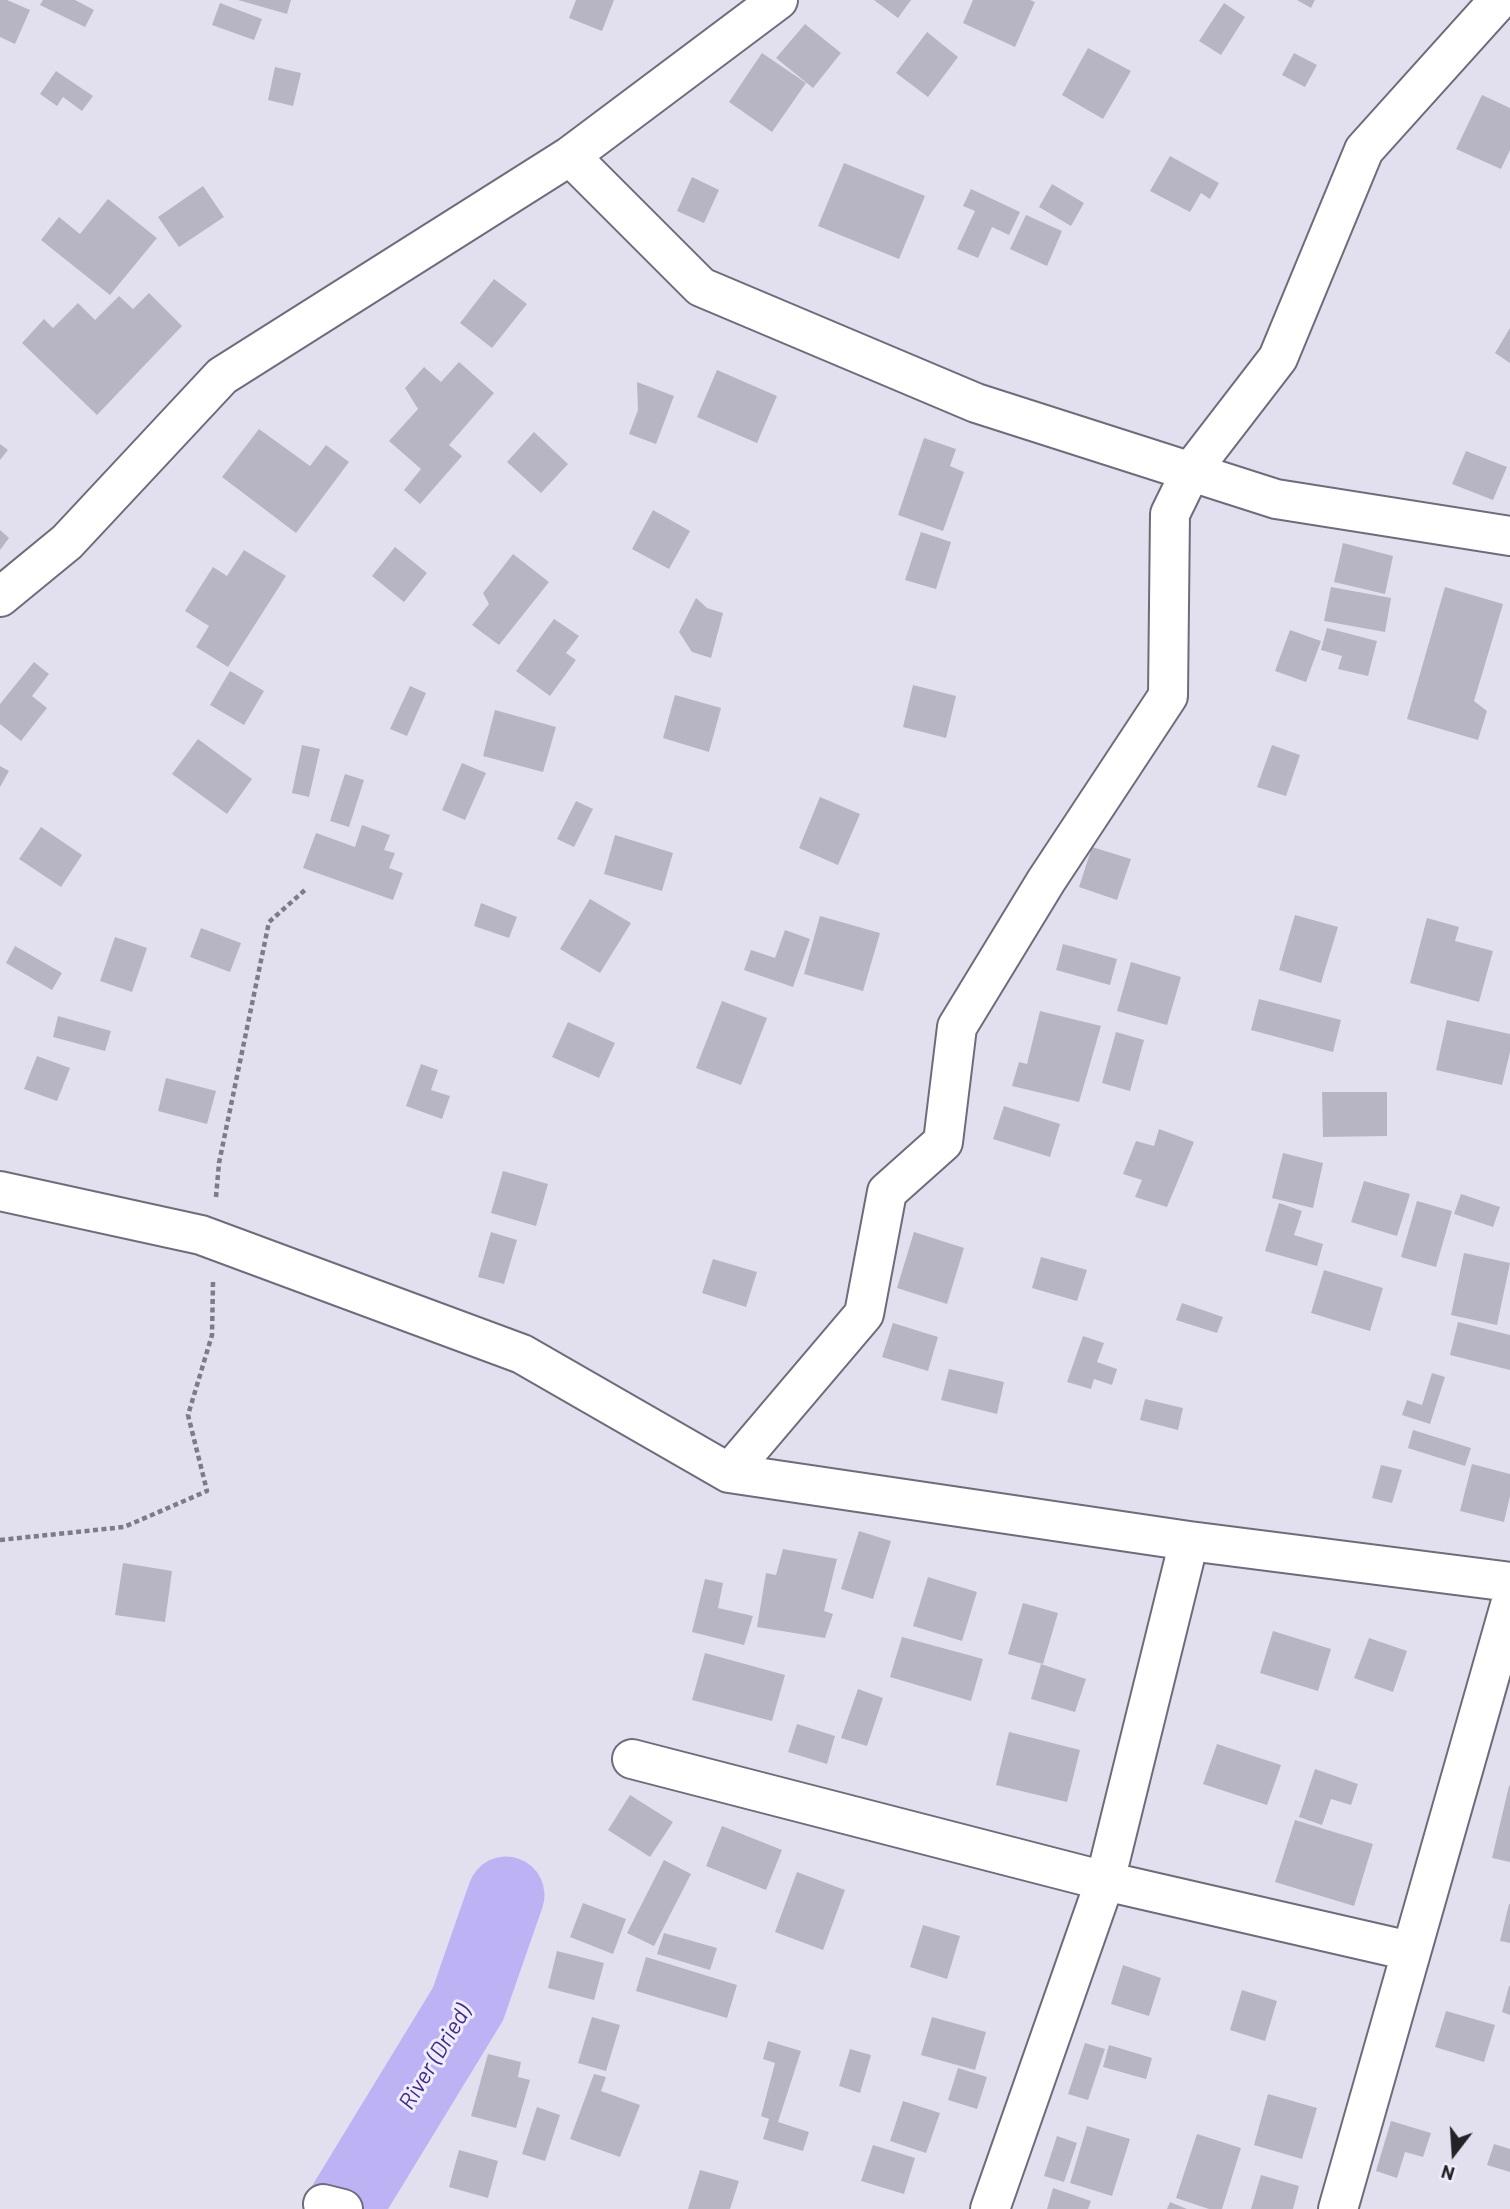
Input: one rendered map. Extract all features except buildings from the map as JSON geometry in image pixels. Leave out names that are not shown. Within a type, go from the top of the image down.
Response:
[{"type":"street","points":[[0,597],[67,542],[222,376],[570,156],[778,0]]},
{"type":"street","points":[[729,1472],[864,1314],[887,1192],[943,1142],[957,1027],[1046,881],[1168,696],[1170,513],[1191,471],[1278,358],[1364,150],[1499,0]]},
{"type":"street","points":[[570,156],[701,287],[976,403],[1276,499],[1510,536]]},
{"type":"street","points":[[0,1191],[213,1239],[522,1354],[729,1472],[1189,1541],[1510,1582]]},
{"type":"street","points":[[990,2209],[1105,1881],[1189,1541]]},
{"type":"street","points":[[1338,2209],[1510,1605]]},
{"type":"street","points":[[632,1759],[1105,1881],[1410,1951]]},
{"type":"path","points":[[0,1540],[124,1527],[207,1491],[188,1415],[212,1335],[213,1239],[219,1163],[270,922],[305,890]]},
{"type":"waterway","name":"River (Dried)","points":[[343,2209],[468,2004],[506,1895]]}]
